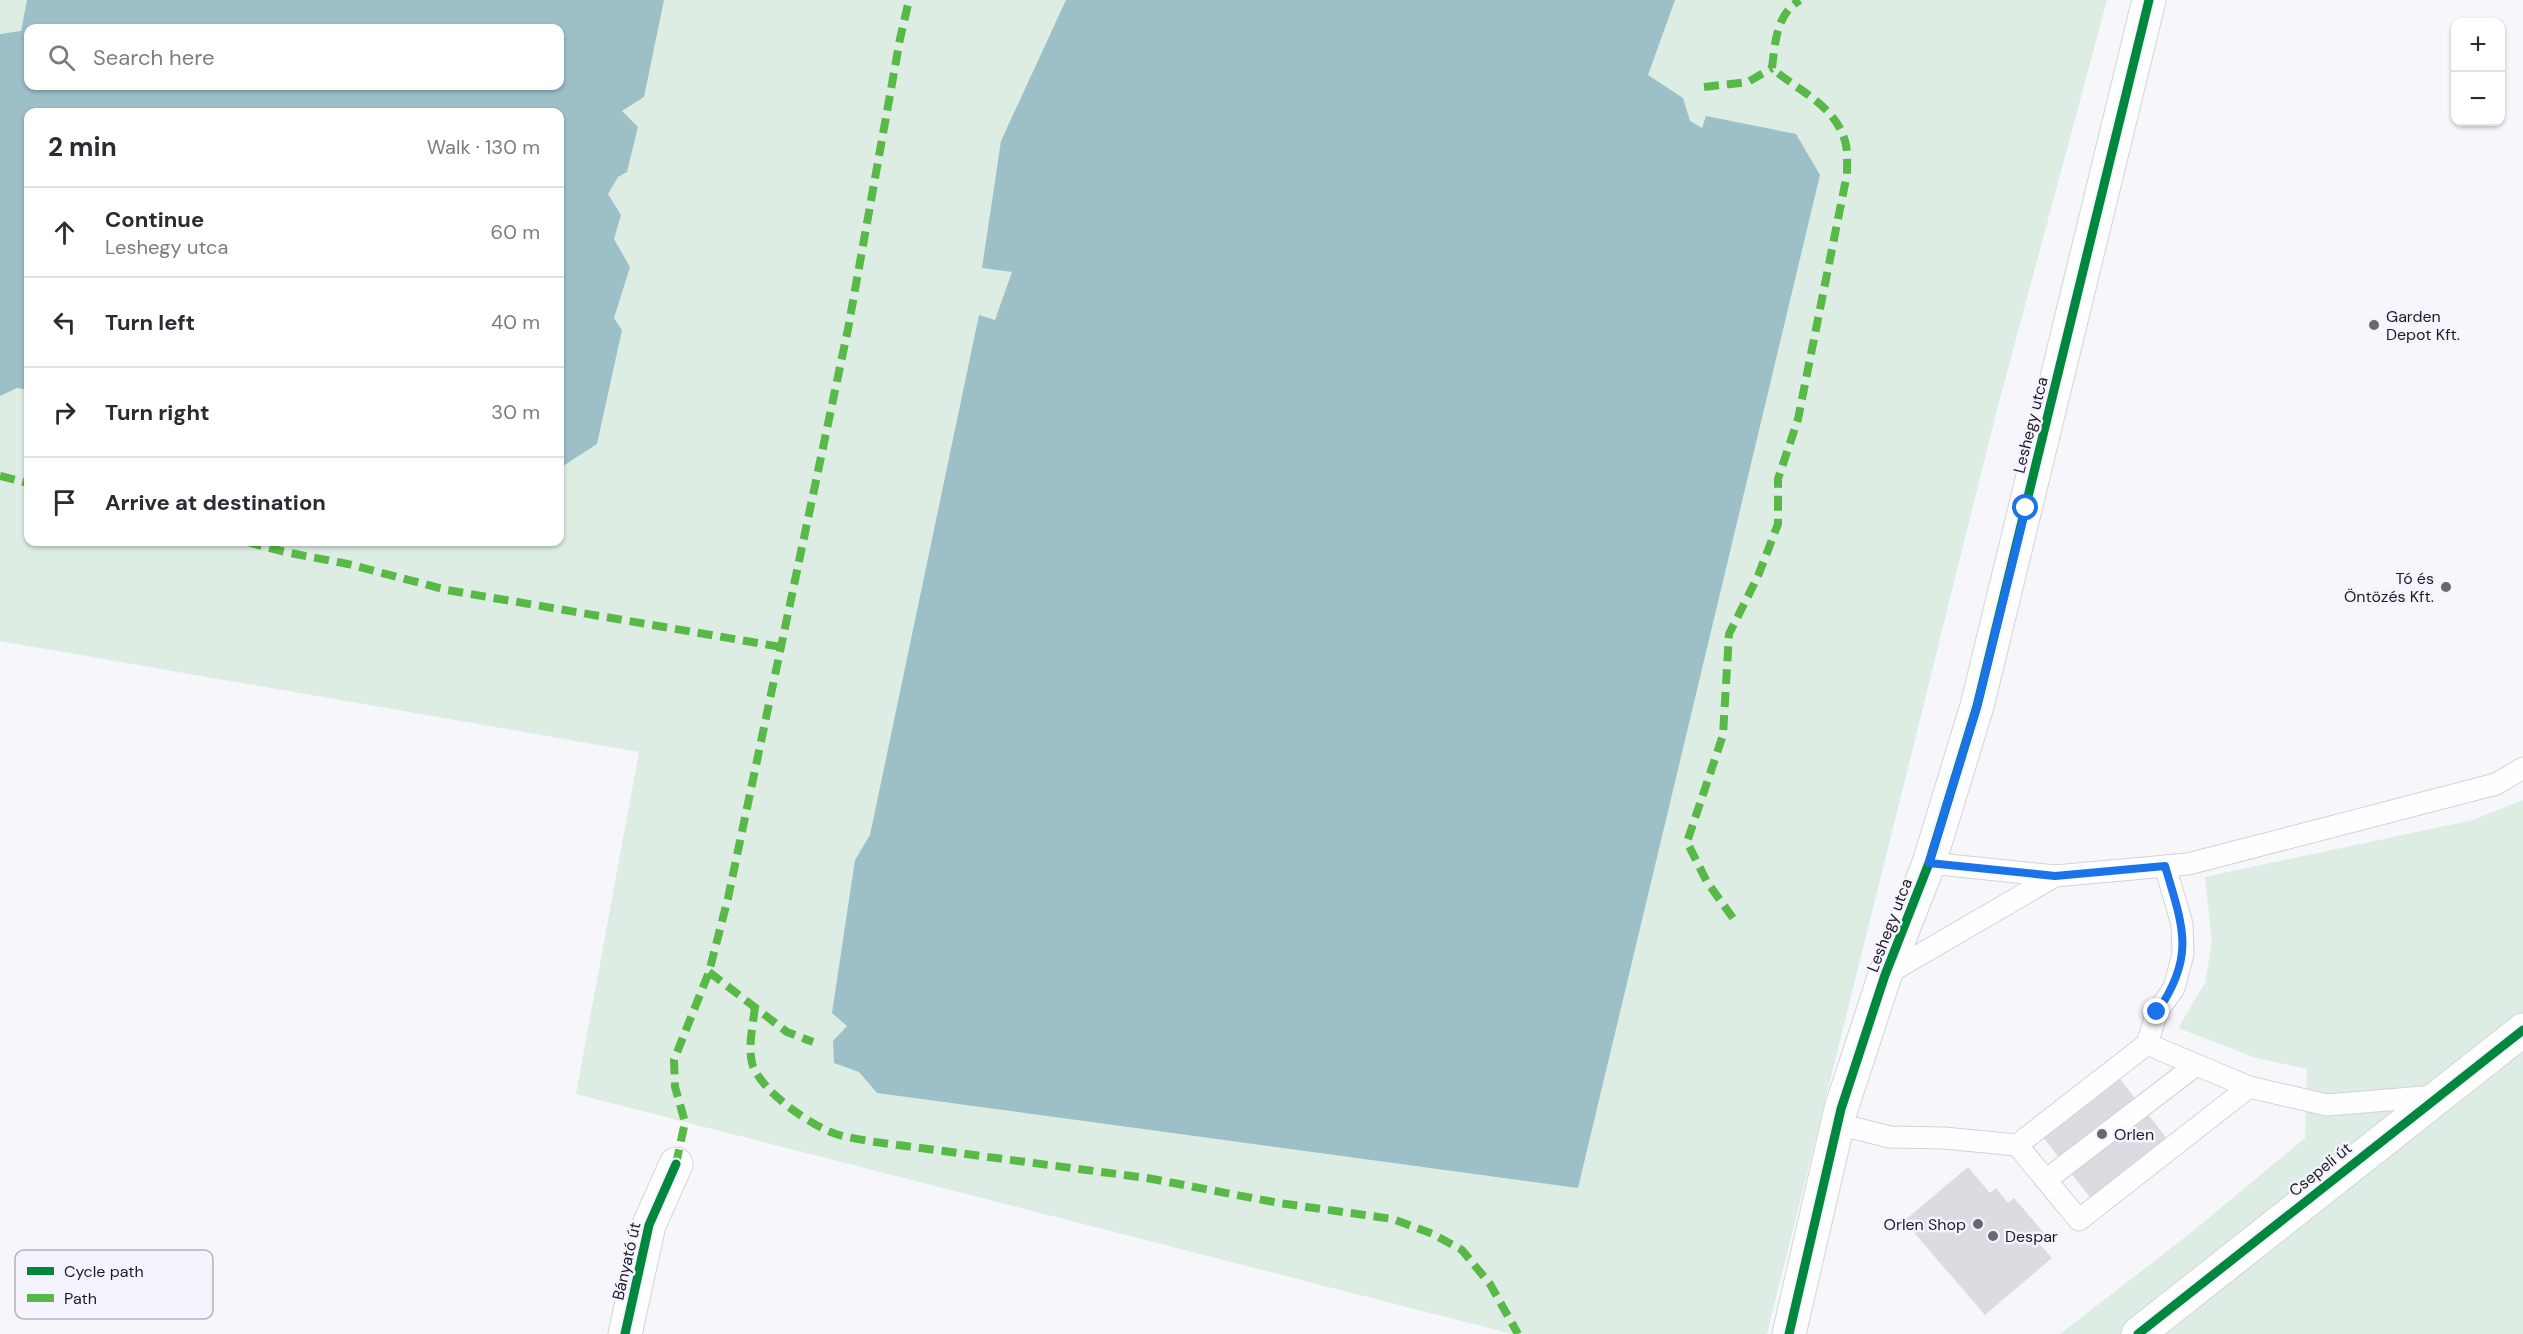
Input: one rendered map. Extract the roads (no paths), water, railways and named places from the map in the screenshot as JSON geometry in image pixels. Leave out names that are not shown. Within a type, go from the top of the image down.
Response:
[{"type":"street","name":"Leshegy utca","points":[[1790,1334],[1819,1197],[1838,1124],[1885,975],[1929,863],[1977,706],[2149,0]]},
{"type":"street","name":"Csepeli út","points":[[2138,1334],[2436,1096],[2523,1030]]},
{"type":"street","name":"Bányató út","points":[[625,1334],[649,1225],[676,1164]]},
{"type":"street","name":"Leshegy utca","points":[[1804,1334],[1819,1197]]},
{"type":"lane","points":[[1929,863],[2055,876],[2188,864],[2496,784],[2523,768]]},
{"type":"lane","points":[[1838,1124],[1890,1137],[1944,1138],[2017,1145],[2147,1044],[2157,1012],[2174,988],[2183,954],[2182,924],[2165,866]]},
{"type":"lane","points":[[1885,975],[2055,876]]},
{"type":"lane","points":[[2147,1044],[2249,1087],[2327,1105],[2436,1096]]},
{"type":"lane","points":[[2046,1180],[2196,1065]]},
{"type":"lane","points":[[2017,1145],[2079,1220],[2249,1087]]},
{"type":"water","points":[[27,0],[664,0],[644,97],[622,111],[638,127],[627,172],[618,177],[608,194],[621,215],[614,239],[630,267],[614,318],[622,330],[597,444],[564,465],[564,108],[24,108],[24,389],[17,388],[0,396],[0,34],[21,31]]},
{"type":"water","points":[[1066,0],[1675,0],[1648,75],[1683,98],[1690,121],[1702,128],[1706,116],[1796,134],[1820,175],[1578,1188],[877,1093],[859,1072],[834,1063],[833,1041],[847,1026],[832,1013],[855,860],[870,835],[979,315],[995,320],[1012,272],[982,268],[1001,141]]},
{"type":"place","name":"Garden Depot Kft.","points":[[2374,325]]},
{"type":"place","name":"Tó és Öntözés Kft.","points":[[2446,587]]},
{"type":"place","name":"Orlen","points":[[2102,1134]]},
{"type":"place","name":"Orlen Shop","points":[[1978,1224]]},
{"type":"place","name":"Despar","points":[[1993,1236]]}]
